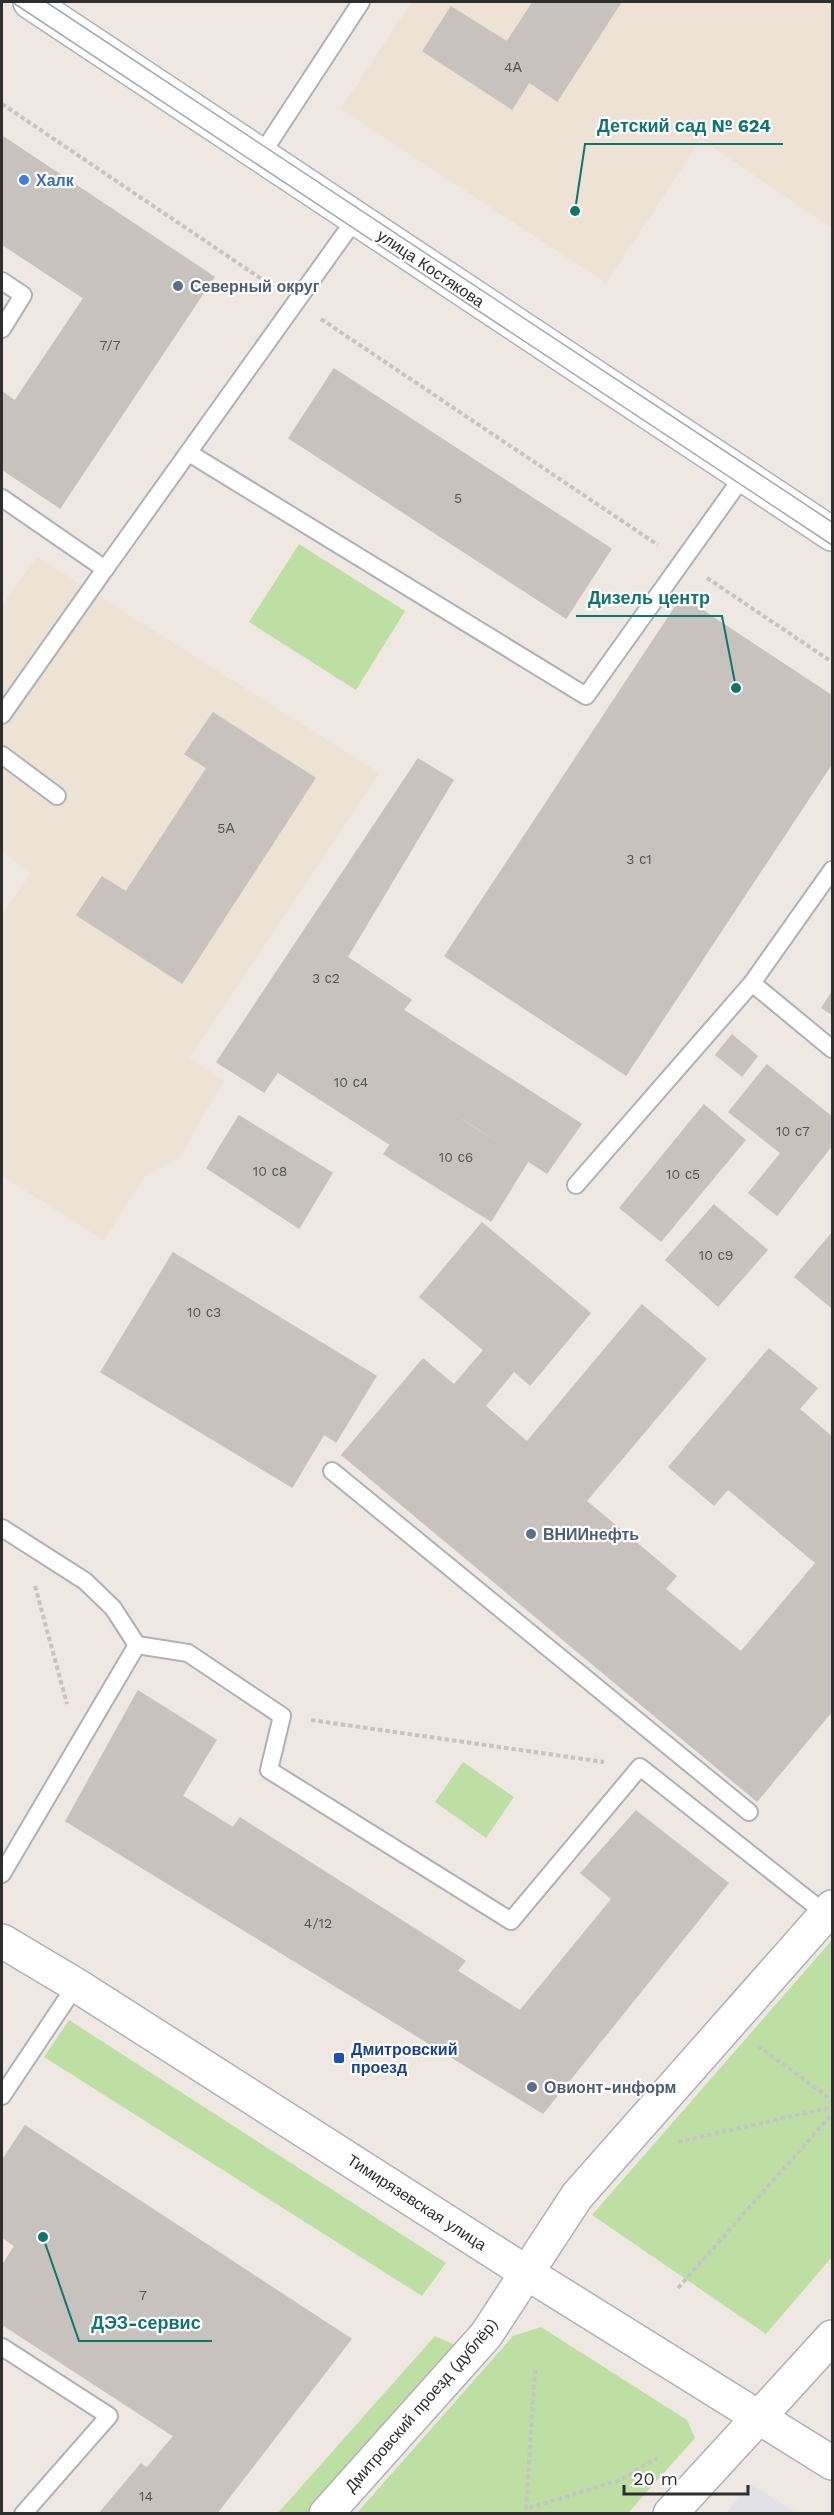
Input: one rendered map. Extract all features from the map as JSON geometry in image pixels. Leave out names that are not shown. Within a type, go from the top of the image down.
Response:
[{"type":"street","name":"улица Костякова","points":[[30,2],[832,534]]},
{"type":"street","name":"Дмитровский проезд (дублёр)","points":[[326,2514],[486,2334],[577,2196],[829,1910]]},
{"type":"street","name":"Тимирязевская улица","points":[[2,1941],[76,1985],[527,2273],[832,2463]]},
{"type":"street","points":[[670,2514],[832,2337]]},
{"type":"lane","points":[[261,155],[361,2]]},
{"type":"lane","points":[[2,715],[356,218]]},
{"type":"lane","points":[[2,281],[23,295],[2,329]]},
{"type":"lane","points":[[189,453],[586,696],[744,476]]},
{"type":"lane","points":[[2,498],[105,569]]},
{"type":"lane","points":[[2,755],[57,796]]},
{"type":"lane","points":[[576,1185],[752,983],[832,870]]},
{"type":"lane","points":[[752,983],[832,1049]]},
{"type":"lane","points":[[332,1471],[749,1812]]},
{"type":"lane","points":[[2,1528],[85,1581],[113,1608],[137,1645],[188,1653],[282,1716],[269,1770],[511,1921],[640,1767],[829,1910]]},
{"type":"lane","points":[[2,1874],[137,1645]]},
{"type":"lane","points":[[4,2088],[76,1985]]},
{"type":"lane","points":[[2,2347],[109,2416],[23,2514]]},
{"type":"path","points":[[2,104],[832,662]]},
{"type":"path","points":[[23,1541],[78,1745]]},
{"type":"path","points":[[282,1716],[640,1767]]},
{"type":"path","points":[[751,2040],[832,2100]]},
{"type":"path","points":[[674,2142],[832,2108]]},
{"type":"path","points":[[678,2288],[832,2114]]},
{"type":"path","points":[[535,2370],[524,2512],[620,2480],[657,2458]]},
{"type":"shaded area","points":[[412,2],[832,2],[832,228],[701,139],[606,283],[341,109]]},
{"type":"shaded area","points":[[37,557],[379,773],[189,1058],[224,1080],[178,1159],[144,1176],[104,1240],[2,1176],[2,915],[31,873],[2,852],[2,605]]},
{"type":"shaded area","points":[[751,2484],[796,2513],[726,2513]]},
{"type":"green space","points":[[299,544],[405,611],[356,690],[249,622]]},
{"type":"green space","points":[[463,1762],[514,1797],[486,1838],[435,1802]]},
{"type":"green space","points":[[832,1940],[832,2257],[766,2334],[592,2215]]},
{"type":"green space","points":[[69,2020],[446,2263],[422,2296],[44,2057]]},
{"type":"green space","points":[[541,2327],[687,2420],[695,2438],[628,2513],[357,2513],[513,2336]]},
{"type":"green space","points":[[435,2336],[457,2346],[307,2513],[277,2514]]},
{"type":"building","points":[[533,2],[621,2],[557,101],[529,82],[512,109],[423,51],[451,7],[507,42]]},
{"type":"building","points":[[2,136],[214,277],[60,508],[2,469],[2,392],[15,401],[84,298],[2,244]]},
{"type":"building","points":[[334,369],[611,549],[566,618],[289,438]]},
{"type":"building","points":[[682,597],[832,696],[832,763],[626,1075],[445,956]]},
{"type":"building","points":[[213,713],[315,778],[182,983],[77,915],[102,877],[126,892],[207,768],[185,754]]},
{"type":"building","points":[[418,759],[453,780],[347,957],[411,1000],[403,1010],[581,1124],[547,1173],[312,1021],[264,1092],[217,1062]]},
{"type":"building","points":[[832,992],[832,1014],[822,1008]]},
{"type":"building","points":[[312,1021],[424,1093],[391,1145],[278,1072]]},
{"type":"building","points":[[732,1035],[757,1056],[742,1076],[716,1055]]},
{"type":"building","points":[[767,1065],[832,1117],[832,1145],[777,1215],[749,1193],[781,1153],[729,1112]]},
{"type":"building","points":[[424,1093],[474,1128],[528,1161],[491,1221],[384,1154]]},
{"type":"building","points":[[704,1105],[745,1140],[661,1241],[620,1208]]},
{"type":"building","points":[[239,1116],[332,1173],[299,1228],[207,1168]]},
{"type":"building","points":[[714,1205],[767,1250],[718,1306],[666,1260]]},
{"type":"building","name":"ВНИИнефть","points":[[482,1223],[590,1313],[530,1385],[514,1371],[485,1406],[527,1442],[642,1305],[706,1359],[586,1501],[676,1576],[665,1589],[741,1652],[816,1563],[728,1489],[714,1505],[669,1467],[769,1349],[817,1388],[799,1409],[832,1437],[832,1711],[757,1801],[342,1455],[423,1359],[454,1385],[484,1350],[420,1297]]},
{"type":"building","points":[[832,1233],[832,1308],[795,1277]]},
{"type":"building","points":[[173,1253],[376,1376],[336,1442],[324,1434],[292,1487],[101,1372]]},
{"type":"building","points":[[138,1691],[216,1740],[182,1796],[233,1828],[240,1818],[465,1961],[457,1971],[520,2011],[612,1899],[581,1873],[636,1811],[728,1883],[543,2113],[66,1821]]},
{"type":"building","points":[[25,2126],[351,2339],[216,2514],[199,2514],[147,2468],[174,2436],[2,2324],[2,2266],[15,2246],[2,2237],[2,2161]]},
{"type":"building","points":[[141,2464],[147,2468],[199,2514],[99,2514]]},
{"type":"tram line","points":[[12,2],[832,545]]},
{"type":"tram line","points":[[46,2],[832,522]]},
{"type":"place","name":"Халк","points":[[24,180]]},
{"type":"place","name":"Детский сад № 624","points":[[575,211]]},
{"type":"place","name":"Северный округ","points":[[178,286]]},
{"type":"place","name":"Дизель центр","points":[[736,688]]},
{"type":"place","name":"ВНИИнефть","points":[[531,1534]]},
{"type":"place","name":"Дмитровский проезд","points":[[339,2058]]},
{"type":"place","name":"Овионт-информ","points":[[532,2087]]},
{"type":"place","name":"ДЭЗ-сервис","points":[[43,2237]]}]
